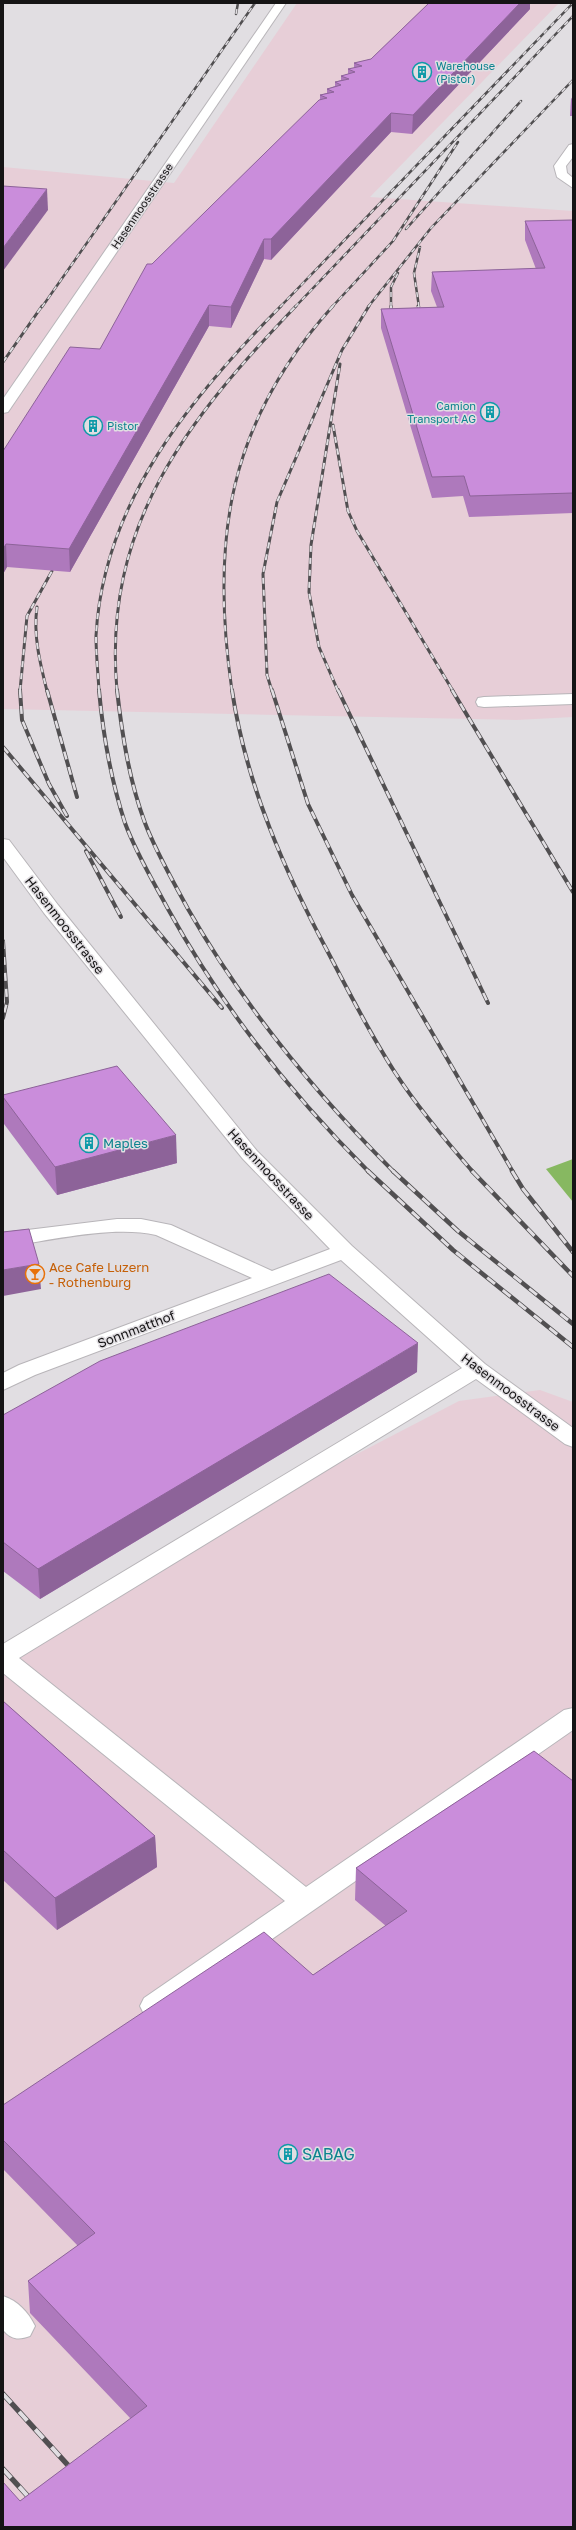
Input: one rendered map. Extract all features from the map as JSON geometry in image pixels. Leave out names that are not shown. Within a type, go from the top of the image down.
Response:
[{"type":"street","name":"Hasenmoosstrasse","points":[[3,409],[9,390],[281,3]]},
{"type":"street","points":[[573,148],[560,166],[561,174],[573,184]]},
{"type":"street","points":[[484,702],[573,699]]},
{"type":"street","name":"Hasenmoosstrasse","points":[[3,844],[50,909],[250,1154],[344,1251],[477,1369],[573,1439]]},
{"type":"street","points":[[3,1240],[116,1225],[141,1226],[163,1230],[270,1278]]},
{"type":"street","name":"Sonnmatthof","points":[[3,1383],[27,1370],[344,1251]]},
{"type":"street","points":[[305,1902],[3,1658],[477,1369]]},
{"type":"street","points":[[134,2020],[573,1718]]},
{"type":"shaded area","points":[[297,3],[559,3],[370,197],[573,211],[573,717],[516,720],[3,709],[3,167],[174,183]]},
{"type":"shaded area","points":[[540,1390],[573,1402],[573,2527],[3,2527],[3,1645],[330,1468],[459,1401]]},
{"type":"green space","points":[[573,1159],[573,1202],[546,1169]]},
{"type":"building","points":[[429,3],[520,3],[413,115],[391,113],[271,239],[264,239],[231,307],[209,305],[69,549],[6,544],[3,549],[3,451],[70,347],[100,349],[147,264],[152,264],[319,100],[327,98],[320,95],[334,92],[327,89],[341,85],[335,82],[349,79],[341,76],[355,72],[348,69],[362,66],[354,63],[371,59]]},
{"type":"building","points":[[3,186],[47,189],[3,248]]},
{"type":"building","name":"Camion Transport AG","points":[[572,220],[573,493],[470,496],[464,476],[432,477],[381,309],[444,307],[432,272],[545,268],[525,221]]},
{"type":"building","points":[[117,1066],[176,1135],[55,1167],[3,1095]]},
{"type":"building","points":[[29,1229],[39,1264],[3,1270],[3,1232]]},
{"type":"building","points":[[329,1274],[418,1343],[38,1569],[3,1542],[3,1415],[100,1361]]},
{"type":"building","points":[[3,1701],[155,1836],[55,1898],[3,1850]]},
{"type":"building","name":"SABAG","points":[[534,1751],[573,1781],[573,2527],[3,2527],[3,2482],[20,2501],[147,2406],[28,2281],[95,2233],[3,2140],[3,2105],[264,1932],[313,1975],[407,1911],[356,1868]]},
{"type":"railway","points":[[236,14],[238,3]]},
{"type":"railway","points":[[42,307],[255,3]]},
{"type":"railway","points":[[280,307],[573,3]]},
{"type":"railway","points":[[295,307],[573,16]]},
{"type":"railway","points":[[368,307],[431,228],[573,80]]},
{"type":"railway","points":[[406,229],[521,101]]},
{"type":"railway","points":[[332,307],[393,241],[458,142]]},
{"type":"railway","points":[[419,307],[414,273],[420,247]]},
{"type":"railway","points":[[391,320],[391,287],[398,273]]},
{"type":"railway","points":[[3,362],[42,306]]},
{"type":"railway","points":[[99,691],[96,636],[102,587],[115,541],[134,497],[157,455],[185,415],[215,377],[281,306]]},
{"type":"railway","points":[[117,691],[116,631],[123,577],[139,526],[160,479],[188,434],[220,390],[296,306]]},
{"type":"railway","points":[[232,691],[226,636],[224,583],[227,533],[235,485],[249,439],[270,394],[298,350],[333,306]]},
{"type":"railway","points":[[272,691],[267,675],[263,574],[277,502],[342,350],[369,306]]},
{"type":"railway","points":[[418,306],[422,319]]},
{"type":"railway","points":[[338,691],[319,647],[309,592],[311,545],[340,364]]},
{"type":"railway","points":[[333,425],[348,511],[357,531],[453,691]]},
{"type":"railway","points":[[20,691],[27,616],[52,571]]},
{"type":"railway","points":[[37,607],[37,638],[47,691]]},
{"type":"railway","points":[[47,690],[77,797]]},
{"type":"railway","points":[[99,690],[108,757],[125,823],[139,856],[168,909],[211,980],[259,1048],[312,1111],[368,1171]]},
{"type":"railway","points":[[117,690],[130,774],[139,807],[154,845],[188,909],[233,980],[282,1047],[336,1111],[393,1171]]},
{"type":"railway","points":[[232,690],[238,725],[257,794],[283,860],[313,924],[378,1045],[396,1074],[414,1100],[473,1172]]},
{"type":"railway","points":[[272,690],[308,804],[352,895],[513,1172]]},
{"type":"railway","points":[[338,690],[488,1003]]},
{"type":"railway","points":[[452,690],[573,892]]},
{"type":"railway","points":[[20,691],[22,720],[49,784],[67,816]]},
{"type":"railway","points":[[3,747],[222,1008]]},
{"type":"railway","points":[[86,851],[121,917]]},
{"type":"railway","points":[[3,941],[7,1002],[3,1018]]},
{"type":"railway","points":[[368,1171],[453,1250],[573,1347]]},
{"type":"railway","points":[[393,1171],[458,1231],[573,1324]]},
{"type":"railway","points":[[472,1171],[573,1276]]},
{"type":"railway","points":[[512,1171],[523,1189],[573,1252]]},
{"type":"railway","points":[[3,2394],[76,2474]]},
{"type":"railway","points":[[3,2469],[35,2504]]},
{"type":"place","name":"Warehouse (Pistor)","points":[[422,72]]},
{"type":"place","name":"Camion Transport AG","points":[[490,412]]},
{"type":"place","name":"Pistor","points":[[93,426]]},
{"type":"place","name":"Maples","points":[[89,1143]]},
{"type":"place","name":"Ace Cafe Luzern - Rothenburg","points":[[35,1274]]},
{"type":"place","name":"SABAG","points":[[288,2154]]}]
